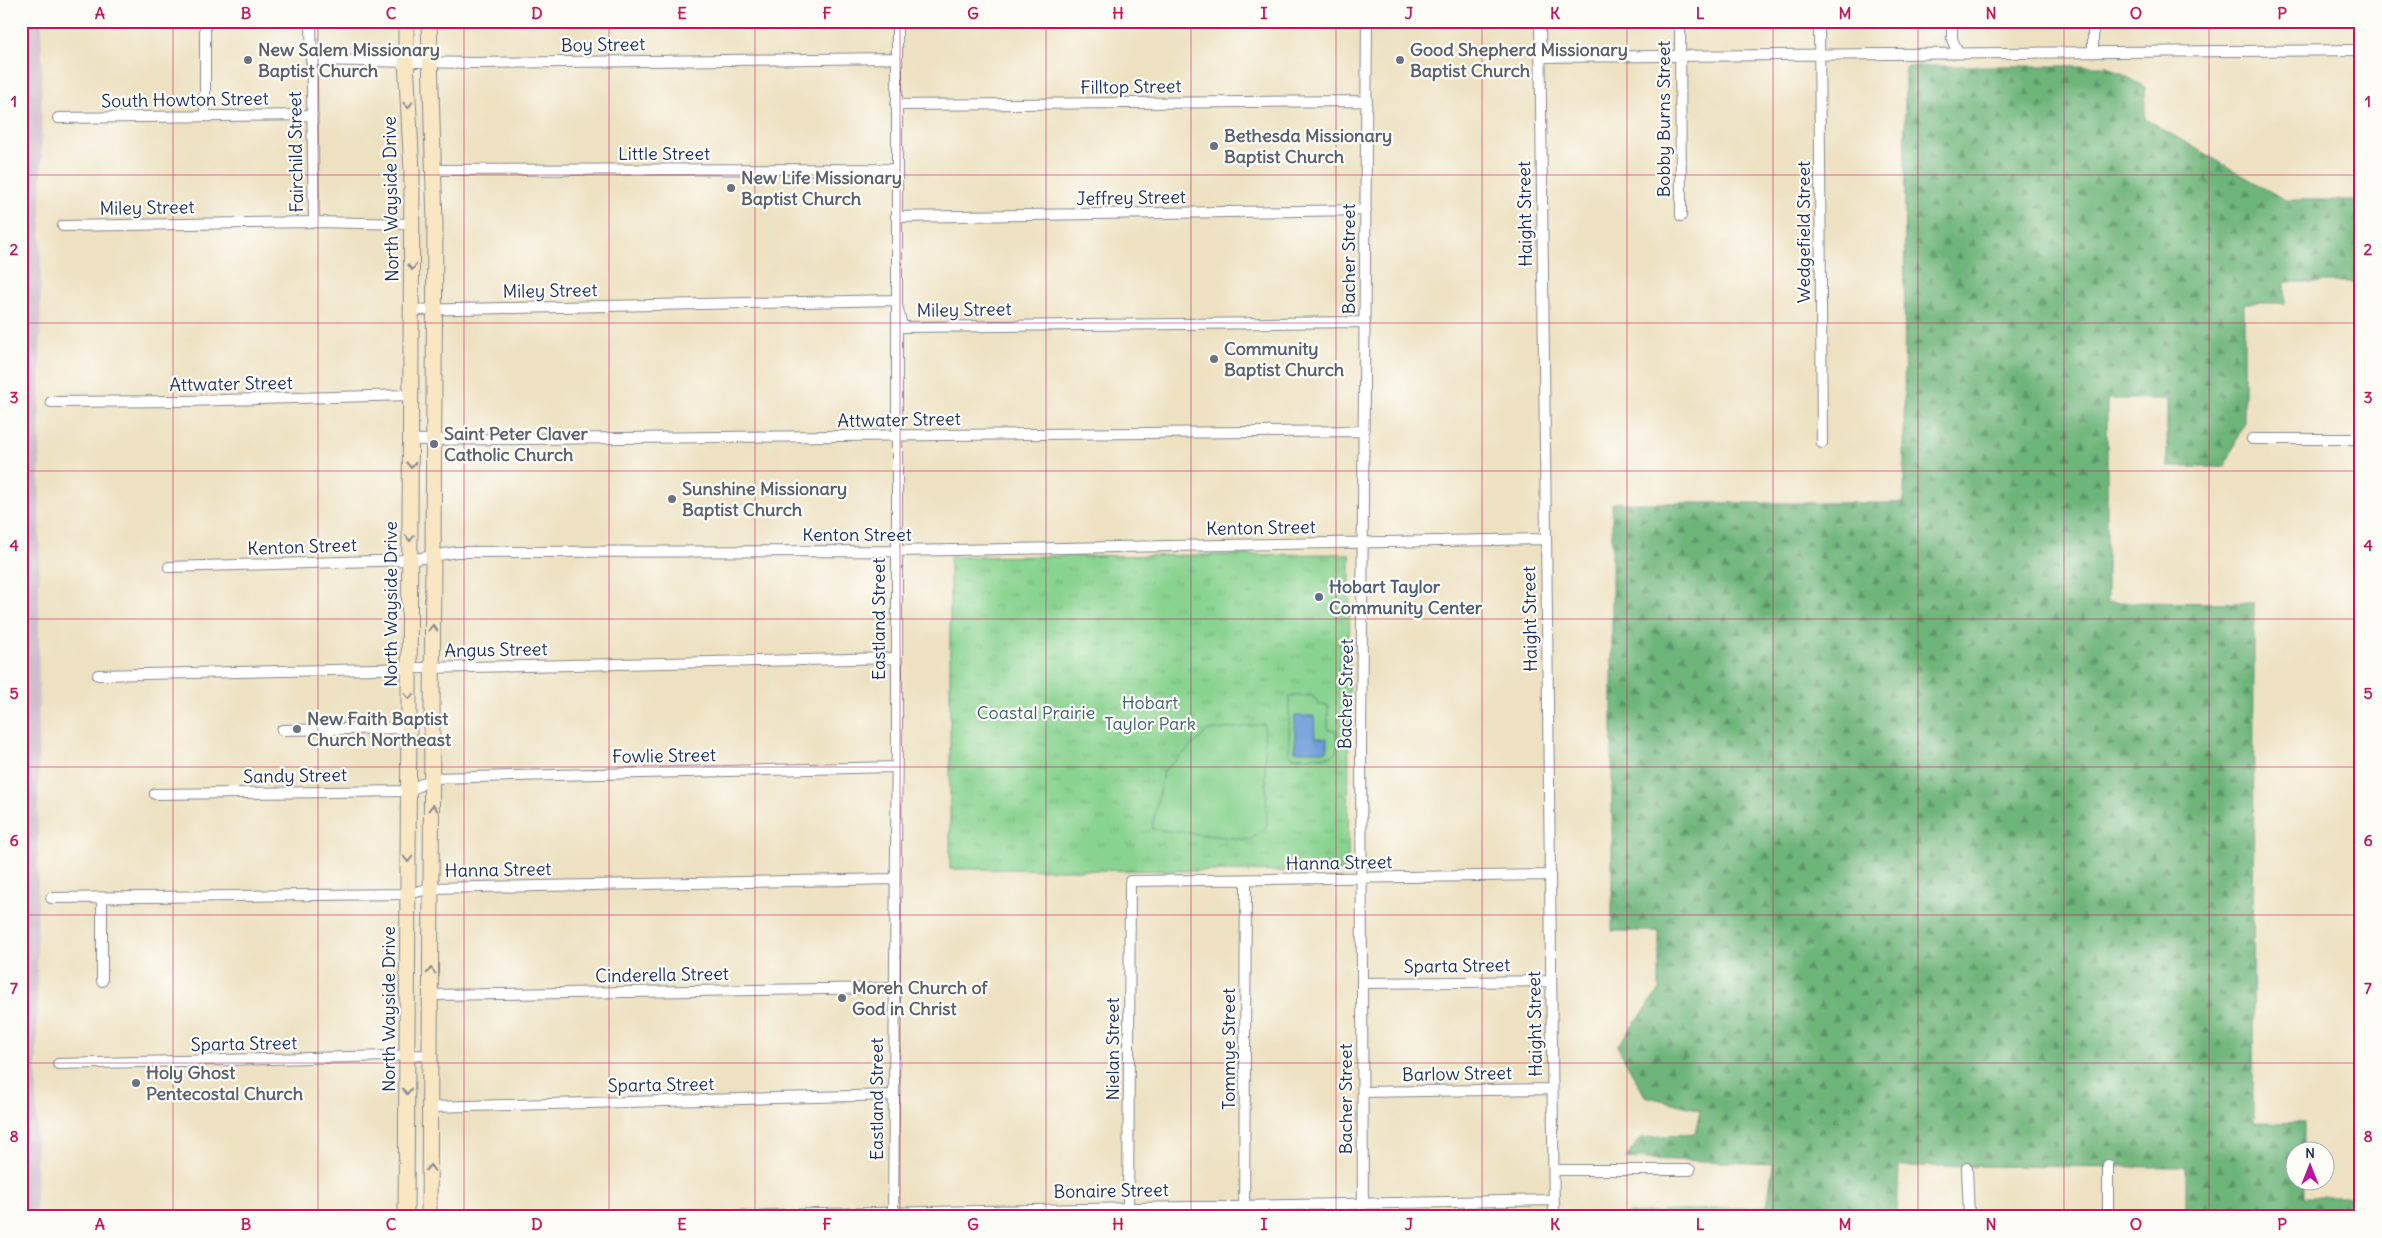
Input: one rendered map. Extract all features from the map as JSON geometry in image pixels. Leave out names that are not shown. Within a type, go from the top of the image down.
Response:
[{"type":"main road","name":"North Wayside Drive","points":[[406,21],[406,61],[412,172],[406,1217]]},
{"type":"main road","points":[[429,21],[435,224],[430,1217]]},
{"type":"main road","points":[[412,224],[435,224]]},
{"type":"street","points":[[205,21],[205,116]]},
{"type":"street","name":"Fairchild Street","points":[[311,21],[314,222]]},
{"type":"street","name":"Eastland Street","points":[[893,1214],[893,988],[896,768],[897,21]]},
{"type":"street","name":"Bacher Street","points":[[1363,1217],[1361,744],[1368,21]]},
{"type":"street","name":"Haight Street","points":[[1540,21],[1554,1217]]},
{"type":"street","name":"Bobby Burns Street","points":[[1680,21],[1681,216]]},
{"type":"street","name":"Wedgefield Street","points":[[1819,21],[1822,443]]},
{"type":"street","points":[[1952,21],[1952,39],[1958,53]]},
{"type":"street","points":[[2093,21],[2093,52]]},
{"type":"street","points":[[1540,57],[2361,50]]},
{"type":"street","name":"Boy Street","points":[[311,60],[472,63],[896,58]]},
{"type":"street","name":"Filltop Street","points":[[896,105],[1367,101]]},
{"type":"street","name":"South Howton Street","points":[[58,118],[313,115]]},
{"type":"street","name":"Little Street","points":[[432,170],[896,169]]},
{"type":"street","name":"Jeffrey Street","points":[[896,217],[1366,210]]},
{"type":"street","name":"Miley Street","points":[[63,226],[314,222],[412,224]]},
{"type":"street","name":"Miley Street","points":[[412,310],[896,300],[902,327],[1365,322]]},
{"type":"street","name":"Attwater Street","points":[[51,402],[185,402],[411,395]]},
{"type":"street","name":"Attwater Street","points":[[411,440],[1364,431]]},
{"type":"street","points":[[2252,439],[2361,439]]},
{"type":"street","name":"Kenton Street","points":[[169,567],[410,560],[456,552],[896,551],[1545,539]]},
{"type":"street","name":"Angus Street","points":[[98,675],[895,658]]},
{"type":"street","points":[[282,730],[409,728]]},
{"type":"street","name":"Fowlie Street","points":[[433,778],[896,768]]},
{"type":"street","name":"Sandy Street","points":[[155,794],[409,791],[433,778]]},
{"type":"street","name":"Hanna Street","points":[[1130,881],[1246,881],[1550,874]]},
{"type":"street","name":"Hanna Street","points":[[51,898],[408,894],[432,888],[895,879]]},
{"type":"street","name":"Nielan Street","points":[[1128,1212],[1130,881]]},
{"type":"street","name":"Tommye Street","points":[[1244,1217],[1246,881]]},
{"type":"street","points":[[102,898],[102,981]]},
{"type":"street","name":"Sparta Street","points":[[1363,983],[1551,981]]},
{"type":"street","name":"Cinderella Street","points":[[431,995],[893,988]]},
{"type":"street","name":"Sparta Street","points":[[58,1064],[431,1055]]},
{"type":"street","name":"Barlow Street","points":[[1363,1092],[1552,1089]]},
{"type":"street","name":"Sparta Street","points":[[431,1107],[893,1095]]},
{"type":"street","points":[[2108,1165],[2108,1217]]},
{"type":"street","points":[[1967,1168],[1969,1217]]},
{"type":"street","points":[[1554,1170],[1690,1170]]},
{"type":"street","name":"Bonaire Street","points":[[669,1217],[1128,1212],[1244,1205],[1553,1200]]},
{"type":"shaded area","points":[[21,21],[42,21],[36,1217],[21,1217]]},
{"type":"green space","points":[[1905,66],[2108,66],[2145,87],[2145,119],[2285,200],[2361,200],[2361,282],[2285,282],[2285,303],[2244,303],[2244,422],[2225,467],[2167,467],[2167,399],[2107,399],[2107,602],[2254,603],[2253,1122],[2304,1123],[2304,1140],[2284,1140],[2284,1190],[2304,1190],[2304,1197],[2361,1197],[2361,1217],[2186,1217],[2186,1167],[1899,1166],[1897,1217],[1626,1217],[1626,1214],[1767,1206],[1773,1164],[1626,1158],[1640,1138],[1695,1133],[1700,1110],[1645,1096],[1617,1046],[1659,991],[1659,931],[1612,931],[1612,503],[1904,503]]},
{"type":"green space","name":"Hobart Taylor Park","points":[[1350,554],[1348,872],[950,869],[950,557]]},
{"type":"green space","points":[[1289,696],[1311,696],[1317,700],[1319,705],[1328,705],[1328,730],[1336,730],[1337,752],[1331,756],[1293,757],[1289,752]]},
{"type":"green space","points":[[1264,724],[1267,825],[1251,840],[1152,829],[1163,772],[1208,731]]},
{"type":"water","points":[[1295,716],[1314,716],[1315,738],[1327,738],[1327,751],[1295,751]]},
{"type":"place","name":"New Salem Missionary Baptist Church","points":[[248,60]]},
{"type":"place","name":"Good Shepherd Missionary Baptist Church","points":[[1400,60]]},
{"type":"place","name":"Bethesda Missionary Baptist Church","points":[[1214,146]]},
{"type":"place","name":"New Life Missionary Baptist Church","points":[[731,188]]},
{"type":"place","name":"Community Baptist Church","points":[[1214,359]]},
{"type":"place","name":"Saint Peter Claver Catholic Church","points":[[434,444]]},
{"type":"place","name":"Sunshine Missionary Baptist Church","points":[[672,499]]},
{"type":"place","name":"Hobart Taylor Community Center","points":[[1319,597]]},
{"type":"place","name":"New Faith Baptist Church Northeast","points":[[297,729]]},
{"type":"place","name":"Moreh Church of God in Christ","points":[[842,998]]},
{"type":"place","name":"Holy Ghost Pentecostal Church","points":[[136,1083]]},
{"type":"park label","name":"Coastal Prairie","points":[[1036,713]]}]
